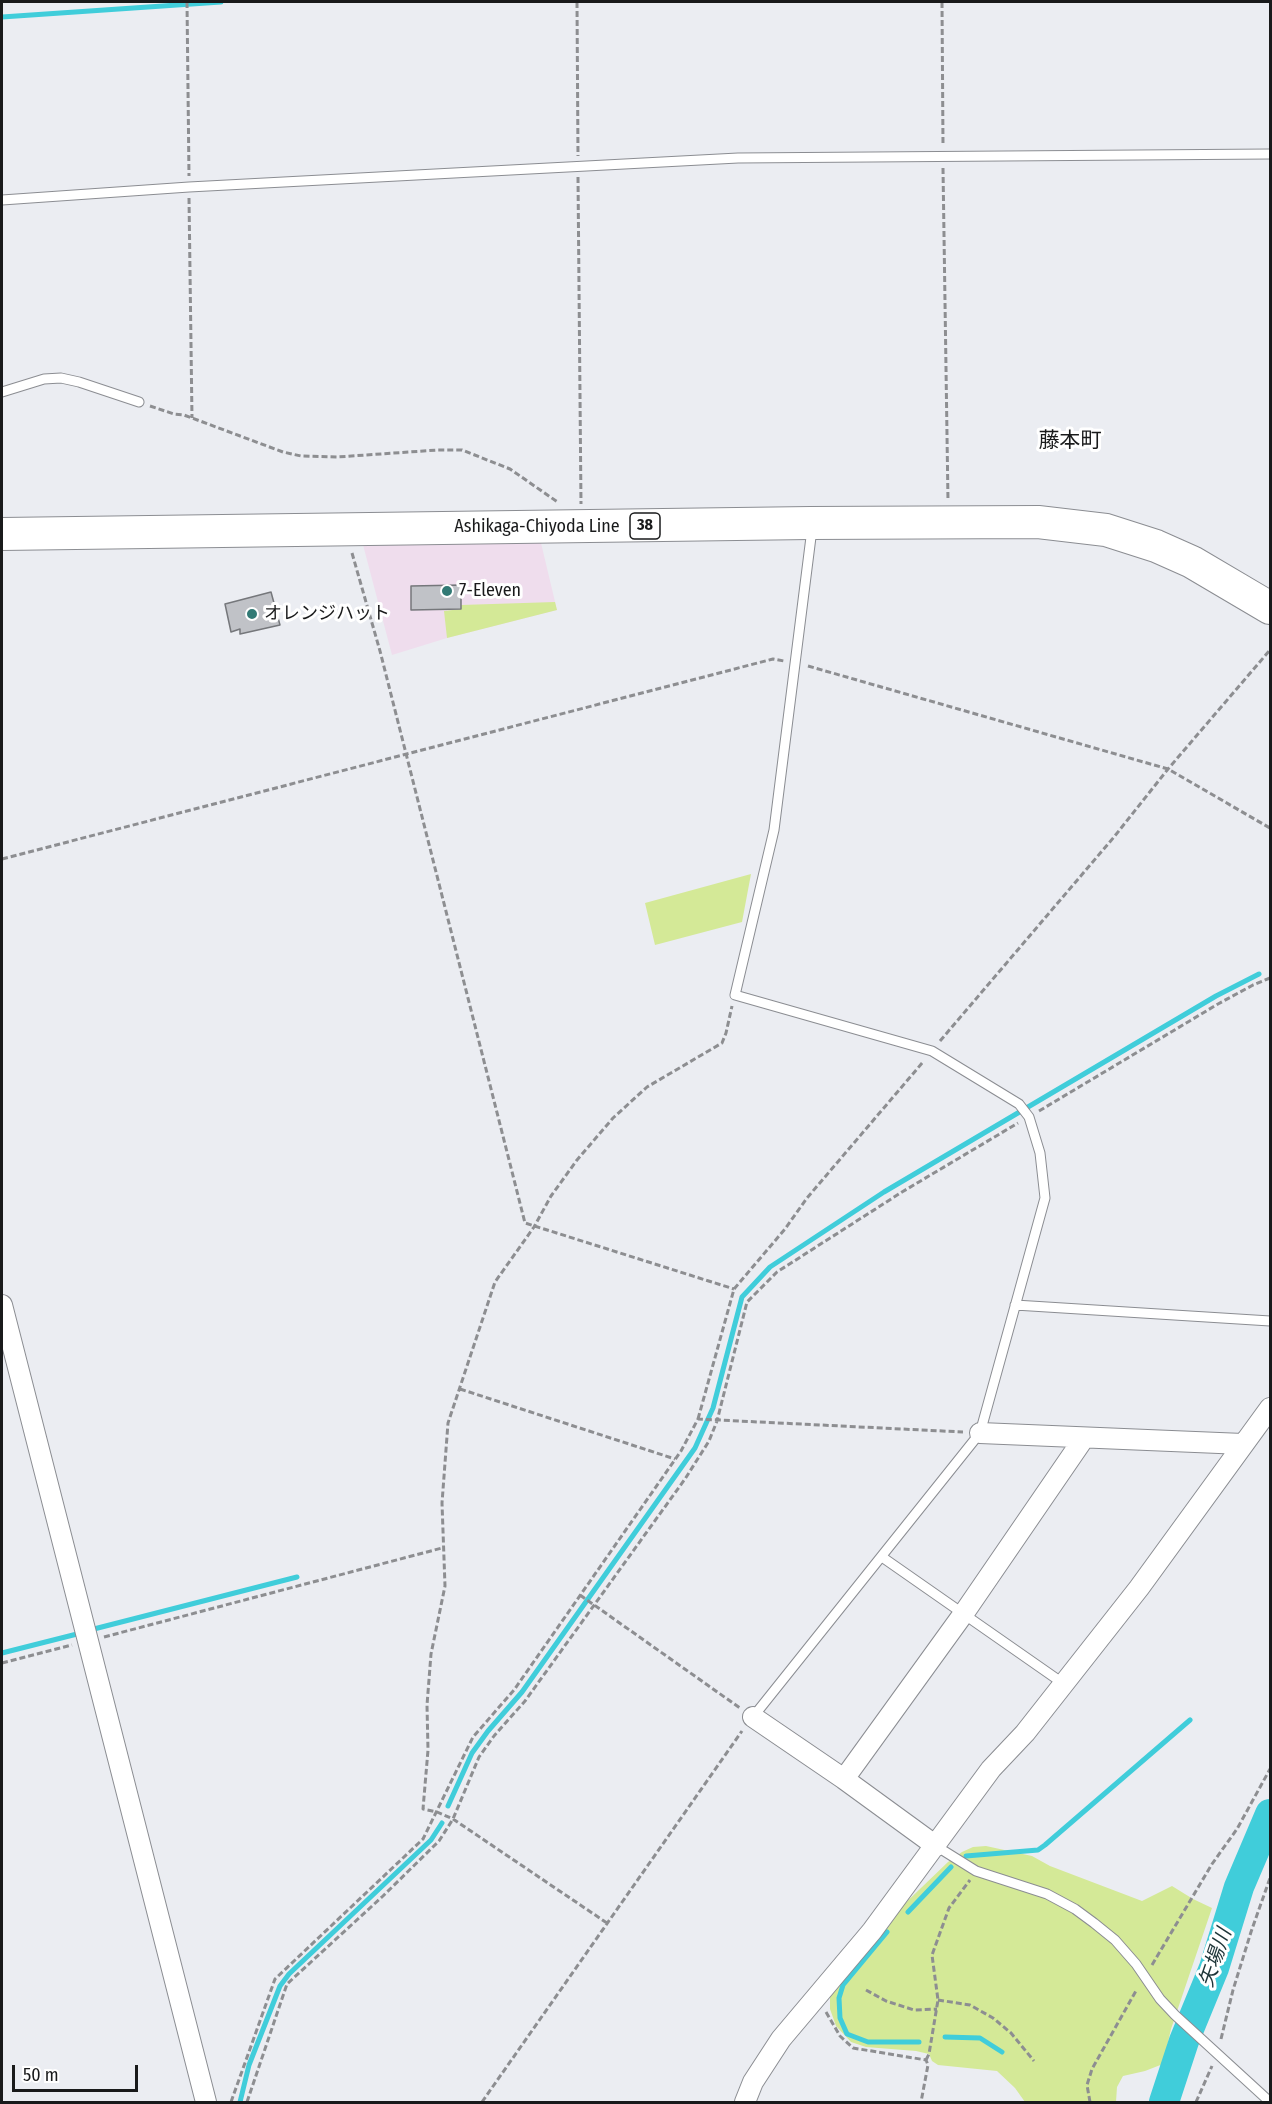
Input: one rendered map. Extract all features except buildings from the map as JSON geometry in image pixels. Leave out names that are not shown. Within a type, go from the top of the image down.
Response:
[{"type":"main road","name":"Ashikaga-Chiyoda Line","points":[[2,534],[348,528],[571,515],[810,523],[1038,522],[1106,530],[1156,546],[1183,558],[1270,608]]},
{"type":"street","points":[[2,1305],[206,2103]]},
{"type":"street","points":[[745,2103],[753,2082],[781,2040],[872,1931],[991,1769],[1025,1733],[1139,1588],[1270,1408]]},
{"type":"street","points":[[980,1433],[1243,1444]]},
{"type":"street","points":[[844,1779],[964,1613],[1084,1438]]},
{"type":"street","points":[[753,1717],[936,1846]]},
{"type":"lane","points":[[2,200],[189,187],[738,158],[1270,154]]},
{"type":"lane","points":[[2,392],[44,379],[61,378],[139,402]]},
{"type":"lane","points":[[753,1717],[980,1433],[1045,1198],[1040,1153],[1029,1117],[1019,1104],[932,1051],[735,995],[774,830],[811,537],[810,523]]},
{"type":"lane","points":[[1015,1305],[1270,1321]]},
{"type":"lane","points":[[882,1557],[1064,1684]]},
{"type":"lane","points":[[936,1846],[976,1871],[1047,1894],[1075,1909],[1115,1940],[1175,2015],[1270,2102]]},
{"type":"path","points":[[187,2],[192,418]]},
{"type":"path","points":[[571,515],[578,166],[577,2]]},
{"type":"path","points":[[942,2],[947,523]]},
{"type":"path","points":[[139,402],[192,418],[283,452],[301,456],[337,457],[462,450],[510,469],[571,515]]},
{"type":"path","points":[[348,528],[348,538],[406,755],[525,1223],[734,1289]]},
{"type":"path","points":[[231,2103],[275,1979],[423,1839],[473,1737],[514,1690],[675,1460],[698,1419],[734,1289],[785,1229],[814,1190],[1270,650]]},
{"type":"path","points":[[2,859],[773,659],[795,663],[1168,769],[1270,828]]},
{"type":"path","points":[[247,2103],[287,1984],[439,1841],[453,1819],[479,1757],[525,1701],[710,1441],[747,1302],[777,1272],[902,1192],[1218,1004],[1253,984],[1270,978]]},
{"type":"path","points":[[607,1923],[453,1819],[423,1809],[428,1750],[427,1705],[430,1664],[445,1586],[442,1503],[448,1422],[495,1282],[534,1227],[551,1196],[577,1160],[613,1118],[647,1088],[722,1042],[735,995]]},
{"type":"path","points":[[459,1390],[675,1460]]},
{"type":"path","points":[[698,1419],[980,1433]]},
{"type":"path","points":[[2,1663],[442,1548]]},
{"type":"path","points":[[482,2103],[753,1717],[580,1595]]},
{"type":"path","points":[[1090,2103],[1087,2085],[1092,2069],[1212,1864],[1237,1829],[1270,1769]]},
{"type":"path","points":[[921,2103],[928,2065],[926,2060],[938,2000],[932,1955],[948,1908],[976,1871]]},
{"type":"path","points":[[1196,2103],[1217,2054],[1233,1990],[1270,1878]]},
{"type":"path","points":[[866,1990],[886,2001],[914,2010],[937,2008]]},
{"type":"path","points":[[819,1996],[831,2024],[853,2048],[926,2060]]},
{"type":"path","points":[[938,2000],[970,2005],[993,2018],[1011,2032],[1034,2061]]},
{"type":"shaded area","points":[[537,540],[541,543],[557,610],[447,638],[392,655],[362,541]]},
{"type":"green space","points":[[555,602],[557,610],[447,638],[444,611],[461,609],[461,605]]},
{"type":"green space","points":[[751,874],[742,922],[655,945],[645,903]]},
{"type":"green space","points":[[986,1846],[1032,1856],[1050,1866],[1142,1901],[1172,1886],[1212,1908],[1171,2029],[1163,2064],[1123,2076],[1117,2087],[1116,2102],[1025,2102],[1015,2088],[997,2071],[938,2065],[932,2061],[929,2054],[916,2051],[866,2047],[851,2042],[836,2026],[830,2009],[830,1997],[895,1913],[948,1862],[973,1847]]},
{"type":"waterway","points":[[2,17],[221,2]]},
{"type":"waterway","points":[[448,1806],[472,1753],[522,1692],[695,1448],[713,1408],[742,1297],[770,1267],[884,1192],[1216,996],[1259,974]]},
{"type":"waterway","points":[[90,1630],[297,1577]]},
{"type":"waterway","points":[[2,1653],[81,1633]]},
{"type":"waterway","points":[[966,1856],[1038,1850],[1190,1720]]},
{"type":"waterway","name":"矢場川","points":[[1164,2102],[1184,2041],[1214,1968],[1239,1887],[1270,1814]]},
{"type":"waterway","points":[[240,2102],[249,2065],[280,1986],[289,1974],[431,1840],[442,1823]]},
{"type":"waterway","points":[[908,1912],[951,1867]]},
{"type":"waterway","points":[[887,1932],[843,1985],[839,1998],[840,2018],[847,2034],[868,2042],[919,2042]]},
{"type":"waterway","points":[[945,2037],[980,2038],[1002,2052]]},
{"type":"place","name":"7-Eleven","points":[[447,591]]},
{"type":"place","name":"オレンジハット","points":[[252,614]]},
{"type":"district","name":"藤本町","points":[[1070,441]]}]
